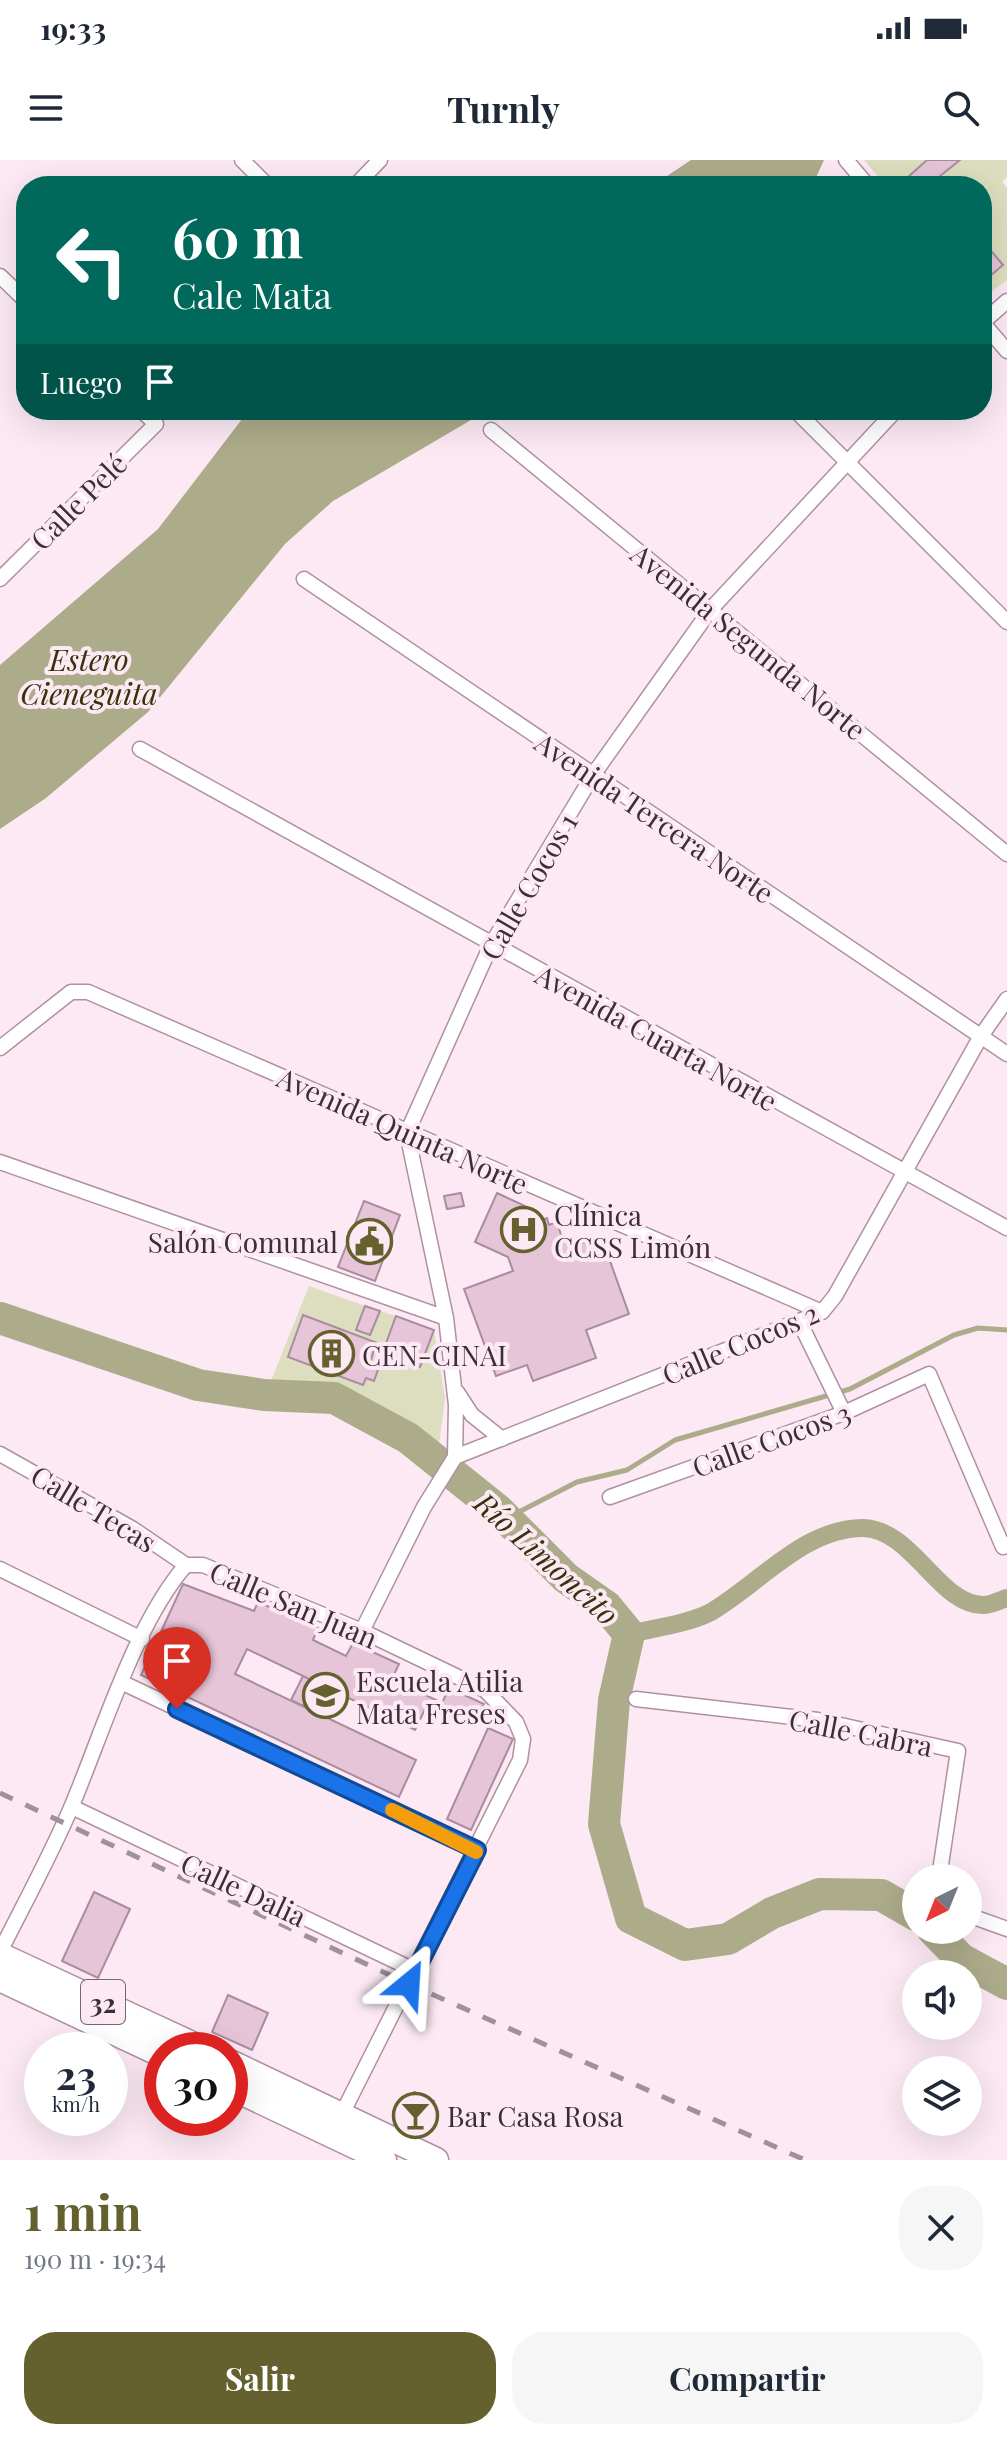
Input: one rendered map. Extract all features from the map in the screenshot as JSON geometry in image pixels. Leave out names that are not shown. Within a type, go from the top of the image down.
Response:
[{"type":"highway","name":"32","points":[[0,1954],[167,2032]]},
{"type":"highway","name":"32","points":[[0,1979],[144,2047]]},
{"type":"highway","points":[[248,2072],[337,2124],[384,2160]]},
{"type":"highway","points":[[248,2093],[436,2160]]},
{"type":"street","points":[[242,160],[258,176]]},
{"type":"street","points":[[365,176],[380,160]]},
{"type":"street","points":[[846,160],[860,176]]},
{"type":"street","points":[[0,276],[16,291]]},
{"type":"street","points":[[992,334],[1007,351]]},
{"type":"street","name":"Calle Pelé","points":[[0,579],[156,424],[152,420]]},
{"type":"street","points":[[805,420],[1007,622]]},
{"type":"street","name":"Calle Cocos 1","points":[[407,1133],[491,945],[593,775],[711,609],[886,420]]},
{"type":"street","name":"Avenida Segunda Norte","points":[[491,430],[1007,854]]},
{"type":"street","name":"Avenida Tercera Norte","points":[[304,579],[1007,1054]]},
{"type":"street","name":"Avenida Cuarta Norte","points":[[140,749],[1007,1228]]},
{"type":"street","name":"Avenida Quinta Norte","points":[[0,1048],[71,992],[88,992],[822,1312]]},
{"type":"street","name":"Calle Cocos 2","points":[[455,1457],[822,1312],[835,1296],[981,1036],[1007,999]]},
{"type":"street","points":[[362,1631],[424,1507],[455,1457],[454,1388],[446,1318],[407,1133]]},
{"type":"street","points":[[0,1162],[446,1318]]},
{"type":"street","points":[[800,1323],[844,1413]]},
{"type":"street","name":"Calle Cocos 3","points":[[610,1497],[844,1413],[929,1374],[1005,1546]]},
{"type":"street","points":[[454,1388],[472,1415],[502,1439]]},
{"type":"street","name":"Calle Tecas","points":[[0,1454],[133,1529],[186,1565]]},
{"type":"street","name":"Calle San Juan","points":[[0,1954],[72,1807],[142,1639],[173,1580],[186,1565],[203,1565],[362,1631],[485,1690],[516,1722],[523,1739],[520,1760],[337,2124]]},
{"type":"street","points":[[0,1569],[142,1639]]},
{"type":"street","points":[[123,1683],[477,1850]]},
{"type":"street","name":"Calle Cabra","points":[[636,1699],[818,1720],[958,1751],[941,1864]]},
{"type":"street","name":"Calle Dalia","points":[[72,1807],[416,1971]]},
{"type":"street","points":[[982,1920],[1007,1929]]},
{"type":"shaded area","points":[[864,160],[1007,160],[1007,177],[1002,182],[1007,188],[1007,280],[992,291],[992,176],[878,176]]},
{"type":"shaded area","points":[[309,1286],[365,1306],[356,1329],[370,1335],[380,1311],[396,1316],[385,1346],[303,1316],[288,1357],[363,1385],[366,1378],[374,1381],[379,1367],[370,1363],[374,1350],[420,1367],[434,1330],[445,1398],[439,1445],[334,1388],[271,1381]]},
{"type":"water","points":[[691,160],[824,160],[817,176],[667,176]]},
{"type":"water","name":"Estero Cieneguita","points":[[241,420],[471,420],[333,501],[285,544],[148,712],[46,798],[0,829],[0,665],[158,529]]},
{"type":"building","points":[[927,160],[960,160],[940,176],[909,176]]},
{"type":"building","points":[[992,252],[1003,265],[992,274]]},
{"type":"building","points":[[461,1193],[464,1206],[447,1209],[444,1196]]},
{"type":"building","points":[[497,1193],[527,1207],[518,1229],[547,1218],[549,1225],[557,1222],[563,1241],[574,1237],[577,1245],[601,1236],[629,1314],[586,1330],[596,1358],[533,1381],[527,1365],[496,1376],[464,1289],[513,1271],[508,1257],[475,1242]]},
{"type":"building","name":"Salón Comunal","points":[[364,1201],[400,1215],[375,1281],[338,1267]]},
{"type":"building","points":[[365,1306],[380,1311],[370,1335],[356,1330]]},
{"type":"building","name":"CEN-CINAI","points":[[303,1315],[385,1346],[396,1316],[434,1330],[420,1367],[374,1350],[370,1363],[379,1367],[374,1381],[366,1378],[363,1385],[288,1357]]},
{"type":"building","name":"Escuela Atilia Mata Freses","points":[[183,1584],[254,1611],[258,1602],[318,1628],[313,1640],[346,1656],[353,1643],[399,1664],[392,1679],[442,1703],[449,1688],[484,1704],[473,1725],[428,1703],[415,1730],[247,1649],[235,1674],[416,1760],[399,1797],[141,1675]]},
{"type":"building","points":[[303,1676],[315,1682],[303,1706],[291,1700]]},
{"type":"building","points":[[488,1728],[513,1739],[471,1830],[447,1819]]},
{"type":"building","points":[[94,1892],[130,1909],[98,1978],[62,1961]]},
{"type":"building","points":[[228,1995],[268,2013],[252,2050],[248,2048],[248,2032],[212,2032]]},
{"type":"building","name":"Bar Casa Rosa","points":[[414,2092],[434,2101],[418,2138],[398,2128]]},
{"type":"waterway","name":"Río Limoncito","points":[[0,1318],[198,1385],[264,1395],[334,1398],[408,1438],[498,1510],[566,1578],[606,1606],[629,1634],[614,1700],[604,1824],[631,1918],[685,1945],[728,1939],[772,1913],[820,1894],[881,1895],[902,1907]]},
{"type":"waterway","points":[[507,1518],[577,1482],[627,1470],[675,1440],[850,1389],[954,1335],[978,1328],[1007,1330]]},
{"type":"waterway","points":[[629,1634],[682,1623],[711,1612],[802,1547],[841,1530],[863,1528],[881,1532],[897,1541],[953,1594],[968,1602],[987,1605],[1007,1598]]},
{"type":"waterway","name":"Río Limoncito","points":[[947,1944],[961,1959],[1007,1984]]},
{"type":"railway","points":[[0,1793],[409,1984],[805,2160]]},
{"type":"slow traffic","points":[[392,1810],[476,1852]]},
{"type":"place","name":"Clínica CCSS Limón","points":[[523,1230]]},
{"type":"place","name":"Salón Comunal","points":[[369,1241]]},
{"type":"place","name":"CEN-CINAI","points":[[331,1354]]},
{"type":"place","name":"Escuela Atilia Mata Freses","points":[[325,1696]]},
{"type":"place","name":"Bar Casa Rosa","points":[[416,2115]]},
{"type":"route","points":[[177,1709],[477,1850],[409,1984]]}]
